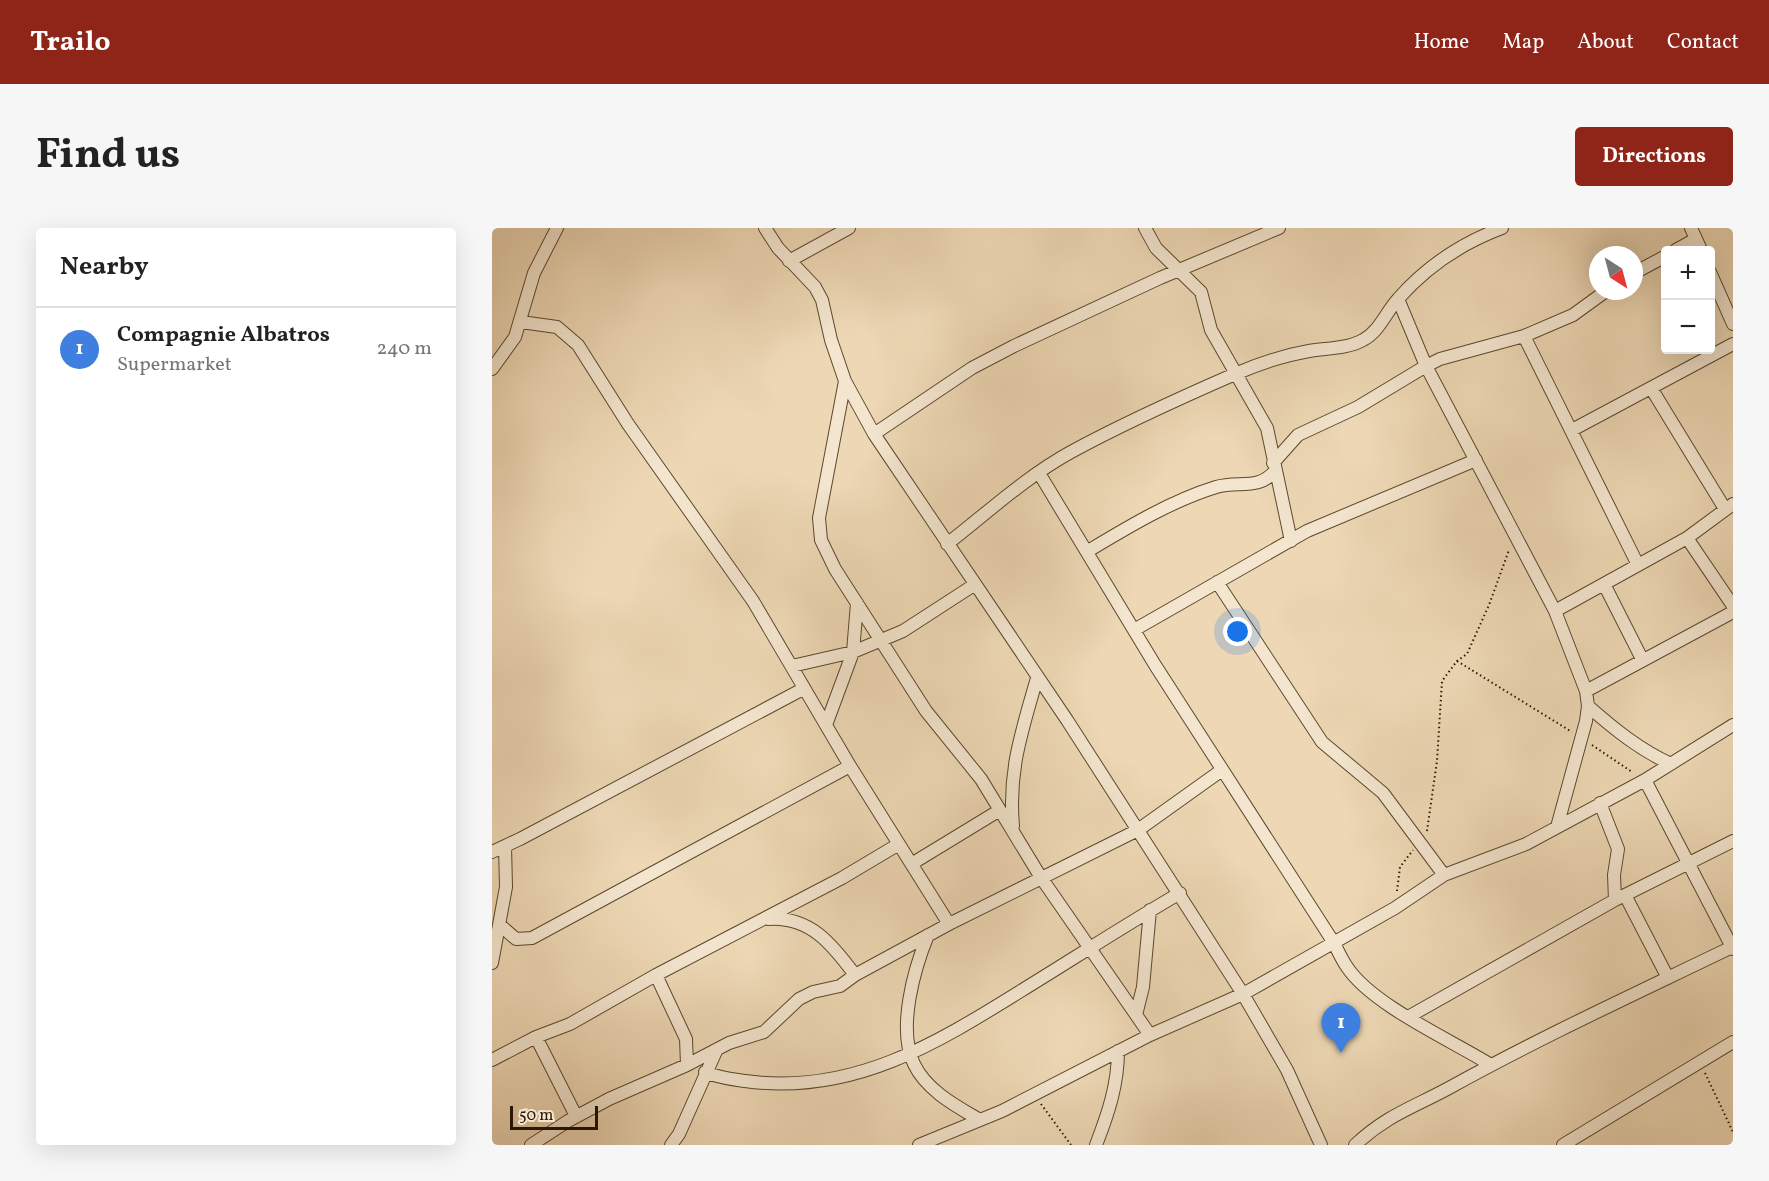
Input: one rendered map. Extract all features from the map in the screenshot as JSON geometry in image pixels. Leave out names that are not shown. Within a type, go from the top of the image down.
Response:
[{"type":"street","points":[[492,369],[515,337],[534,273],[557,228]]},
{"type":"street","points":[[765,228],[789,261],[815,286],[822,300],[831,340],[845,381],[874,434],[1180,893],[1287,1070],[1321,1145]]},
{"type":"street","points":[[789,261],[849,228]]},
{"type":"street","points":[[1145,228],[1156,248],[1201,292],[1211,330],[1237,373],[1270,436],[1274,467],[1291,541]]},
{"type":"street","points":[[874,434],[972,368],[1014,346],[1178,270],[1279,228]]},
{"type":"street","points":[[947,544],[1038,473],[1070,452],[1237,373],[1308,351],[1346,346],[1363,340],[1373,332],[1398,299],[1458,247],[1502,228]]},
{"type":"street","points":[[1643,268],[1661,258]]},
{"type":"street","points":[[1715,283],[1732,321]]},
{"type":"street","points":[[1398,299],[1426,366],[1555,610],[1586,691],[1588,706],[1582,739],[1557,827]]},
{"type":"street","points":[[1088,551],[1123,530],[1200,493],[1225,484],[1261,483],[1298,435],[1348,412],[1440,359],[1524,336],[1573,315],[1594,300]]},
{"type":"street","points":[[521,322],[557,327],[578,345],[628,424],[753,601],[803,689],[949,924]]},
{"type":"street","points":[[1524,336],[1638,565]]},
{"type":"street","points":[[1572,429],[1733,344]]},
{"type":"street","points":[[845,381],[819,518],[821,540],[835,569],[926,711],[970,763],[1014,830],[1040,876],[1150,1035]]},
{"type":"street","points":[[1555,610],[1687,538],[1729,506],[1651,388]]},
{"type":"street","points":[[1134,630],[1291,541],[1476,460]]},
{"type":"street","points":[[1038,473],[1222,770],[1334,943],[1348,969],[1368,990],[1408,1017],[1491,1065]]},
{"type":"street","points":[[1687,538],[1733,606]]},
{"type":"street","points":[[1217,582],[1322,742],[1383,793],[1444,874]]},
{"type":"street","points":[[1604,584],[1642,659]]},
{"type":"street","points":[[792,666],[853,652],[881,640],[919,623],[974,585]]},
{"type":"street","points":[[826,725],[853,652],[856,603]]},
{"type":"street","points":[[1586,691],[1733,612]]},
{"type":"street","points":[[1014,830],[1011,799],[1013,762],[1038,678]]},
{"type":"street","points":[[492,852],[803,689]]},
{"type":"street","points":[[1588,706],[1613,729],[1652,755],[1671,764]]},
{"type":"street","points":[[919,1145],[980,1120],[1150,1035],[1243,994],[1395,908],[1444,874],[1526,844],[1645,780],[1733,725]]},
{"type":"street","points":[[501,926],[516,939],[532,939],[850,766]]},
{"type":"street","points":[[531,1145],[576,1116],[687,1065],[718,1048],[764,1032],[799,999],[813,992],[840,986],[855,975],[1040,876],[1138,830],[1222,770]]},
{"type":"street","points":[[1355,1145],[1381,1122],[1491,1065],[1732,948],[1645,780]]},
{"type":"street","points":[[1600,803],[1618,849],[1614,875],[1620,898],[1668,978]]},
{"type":"street","points":[[913,864],[1000,810]]},
{"type":"street","points":[[1408,1017],[1620,898],[1733,841]]},
{"type":"street","points":[[492,1060],[536,1037],[570,1024],[760,919],[833,883],[899,844]]},
{"type":"street","points":[[492,963],[501,926],[508,874],[505,846]]},
{"type":"street","points":[[705,1072],[717,1077],[771,1084],[830,1080],[864,1073],[910,1054],[975,1020],[1180,893]]},
{"type":"street","points":[[1136,1015],[1143,987],[1150,910]]},
{"type":"street","points":[[760,919],[792,920],[816,930],[855,975]]},
{"type":"street","points":[[928,935],[917,961],[909,992],[910,1054],[914,1066],[944,1098],[980,1120]]},
{"type":"street","points":[[656,975],[686,1040],[687,1065]]},
{"type":"street","points":[[536,1037],[576,1116]]},
{"type":"street","points":[[1563,1145],[1733,1042]]},
{"type":"street","points":[[671,1145],[678,1139],[705,1072],[718,1048]]},
{"type":"street","points":[[1096,1145],[1115,1084],[1118,1051]]},
{"type":"path","points":[[1395,908],[1400,867],[1429,830],[1442,681],[1457,661],[1467,654],[1489,605],[1515,534]]},
{"type":"path","points":[[1457,661],[1645,780]]},
{"type":"path","points":[[1699,1063],[1733,1132]]},
{"type":"path","points":[[1035,1094],[1071,1145]]},
{"type":"place","name":"Compagnie Albatros","points":[[1341,1053]]}]
